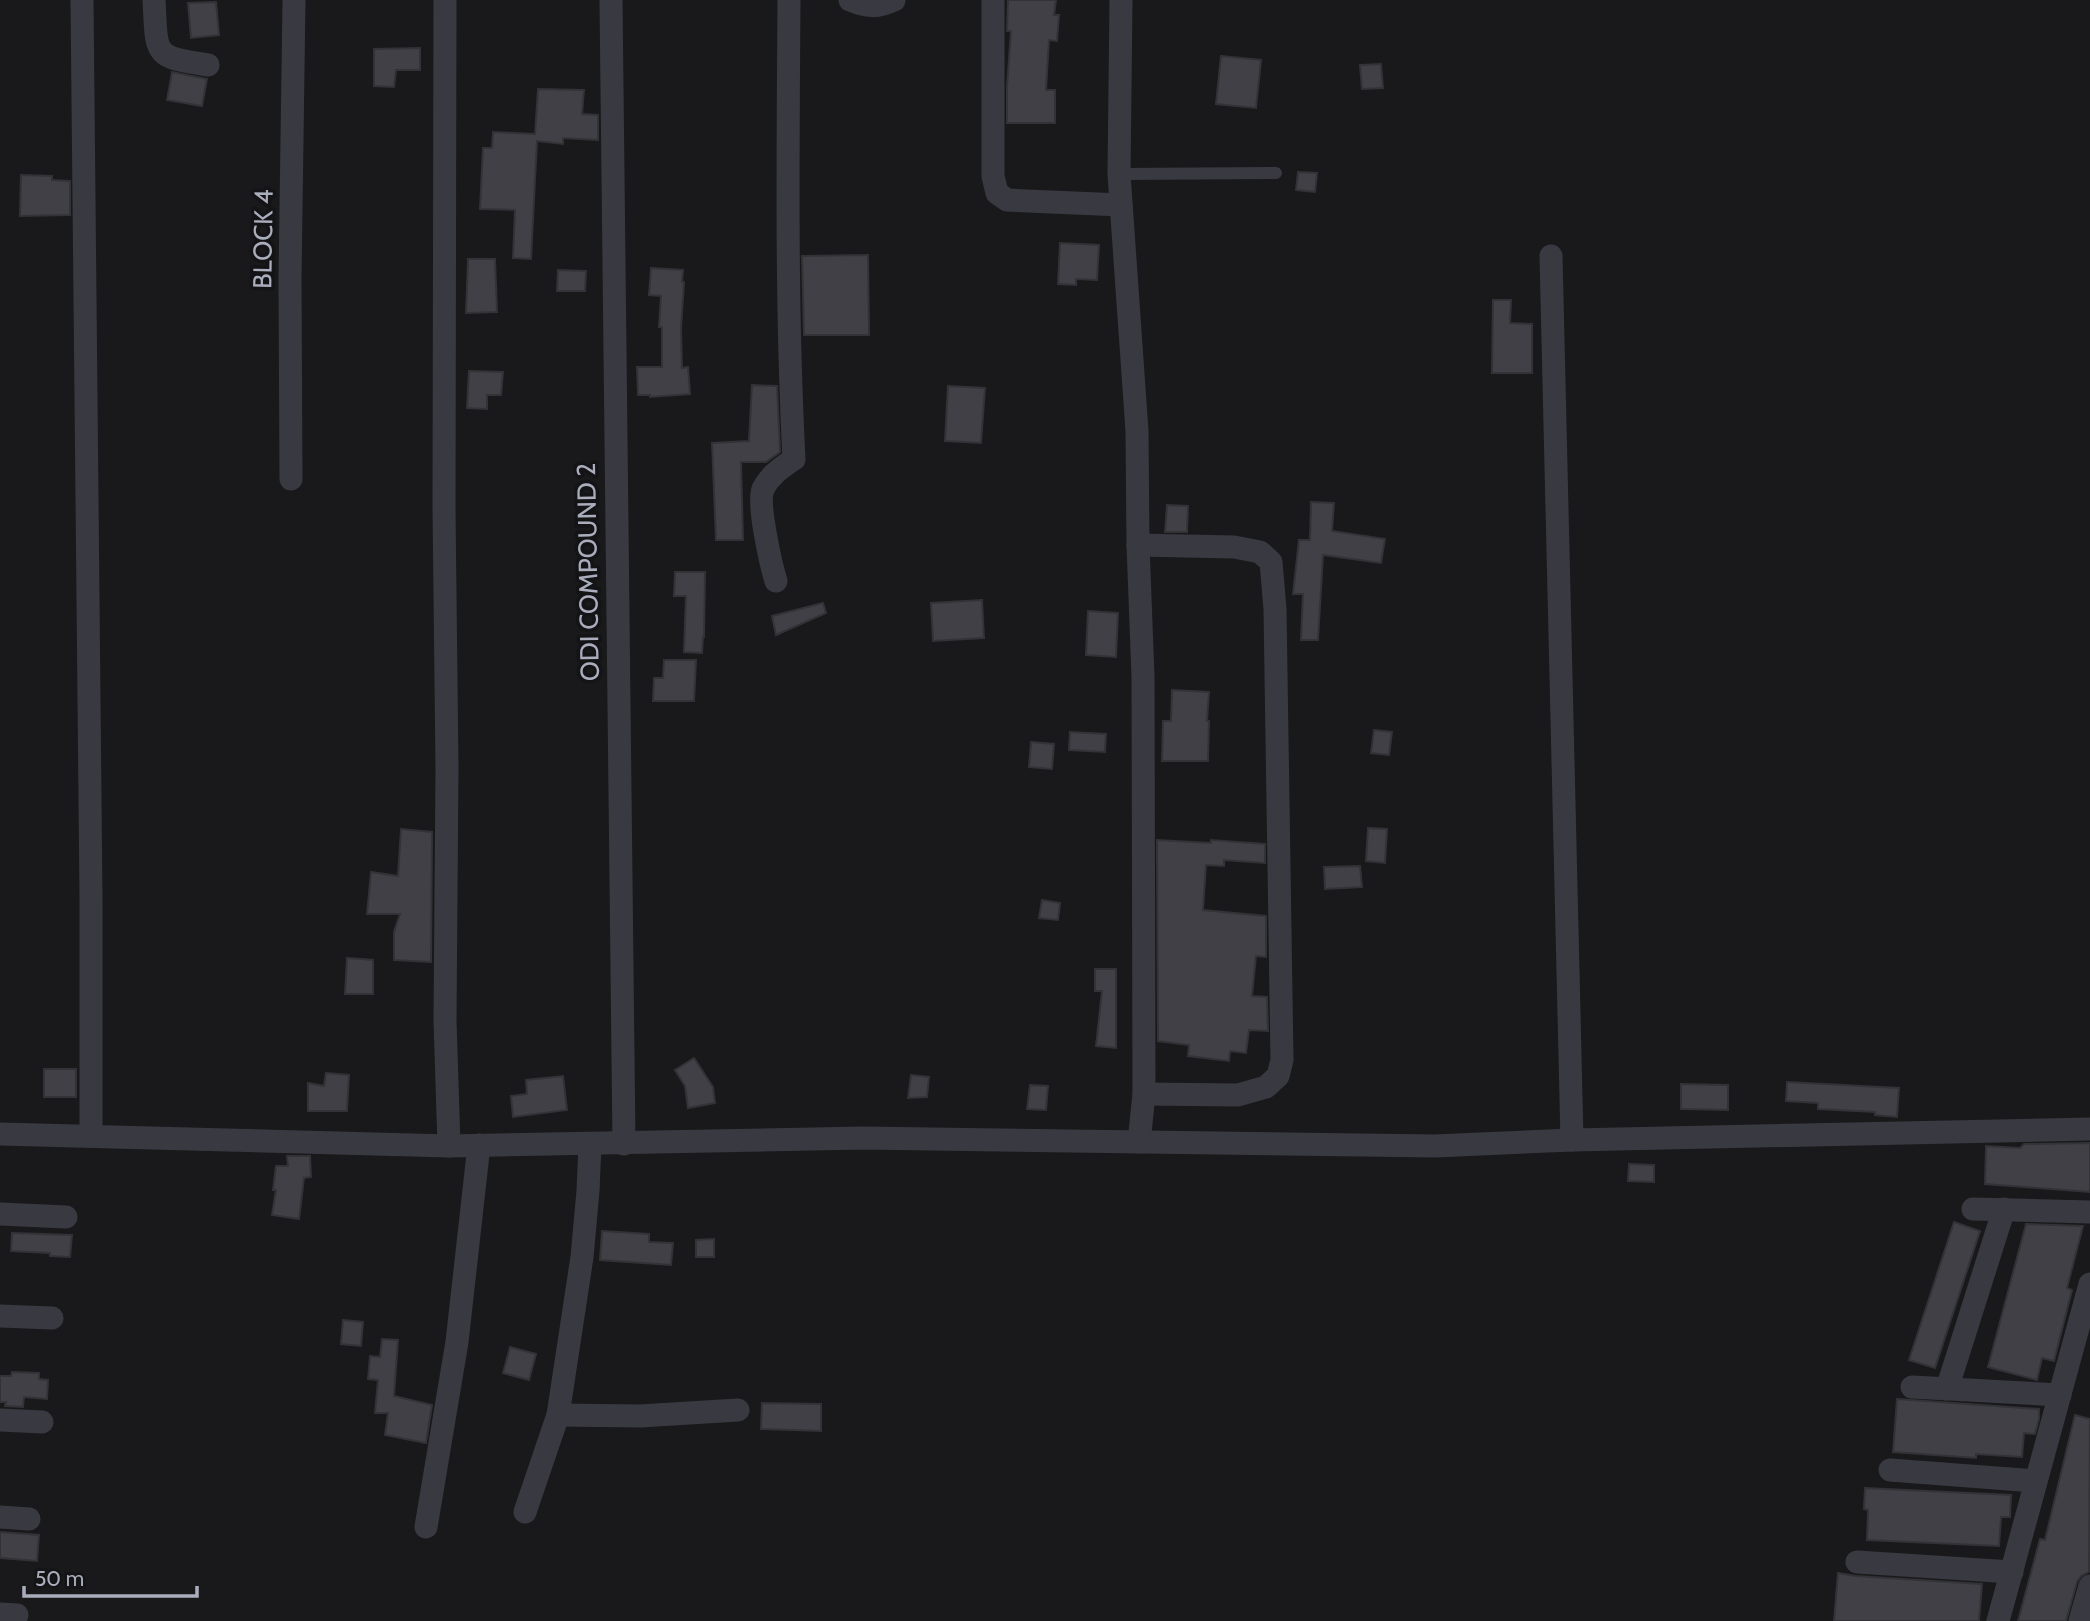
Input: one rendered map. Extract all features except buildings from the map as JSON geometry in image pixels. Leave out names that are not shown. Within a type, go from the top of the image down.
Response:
[{"type":"street","points":[[82,0],[91,870],[91,1136]]},
{"type":"street","points":[[154,0],[156,36],[160,49],[166,56],[176,60],[208,65]]},
{"type":"street","name":"BLOCK 4","points":[[291,479],[290,279],[294,0]]},
{"type":"street","points":[[445,0],[445,1021],[449,1146]]},
{"type":"street","name":"ODI COMPOUND 2","points":[[611,0],[624,1144]]},
{"type":"street","points":[[776,581],[766,544],[761,492],[774,472],[794,459],[789,358],[789,0]]},
{"type":"street","points":[[850,0],[870,7],[894,0]]},
{"type":"street","points":[[993,0],[993,176],[997,193],[1007,200],[1121,205]]},
{"type":"street","points":[[1121,0],[1119,174],[1137,431],[1143,690],[1144,1094],[1139,1142]]},
{"type":"street","points":[[1551,256],[1572,1140]]},
{"type":"street","points":[[1138,545],[1234,548],[1260,552],[1271,562],[1275,609],[1282,1060],[1278,1076],[1266,1087],[1238,1095],[1144,1094]]},
{"type":"street","points":[[0,1134],[449,1146],[863,1138],[1435,1146],[1572,1140],[2090,1129]]},
{"type":"street","points":[[525,1512],[558,1415],[582,1257],[590,1144]]},
{"type":"street","points":[[426,1527],[457,1342],[479,1145]]},
{"type":"street","points":[[1973,1209],[2090,1212]]},
{"type":"street","points":[[1947,1389],[2004,1209]]},
{"type":"street","points":[[0,1214],[66,1217]]},
{"type":"street","points":[[1998,1621],[2090,1284]]},
{"type":"street","points":[[0,1316],[52,1318]]},
{"type":"street","points":[[1912,1387],[2060,1395]]},
{"type":"street","points":[[558,1415],[640,1416],[738,1410]]},
{"type":"street","points":[[0,1420],[43,1422]]},
{"type":"street","points":[[1890,1470],[2036,1481]]},
{"type":"street","points":[[0,1517],[29,1519]]},
{"type":"street","points":[[1857,1562],[2012,1572]]},
{"type":"street","points":[[2080,1621],[2090,1586]]},
{"type":"lane","points":[[1119,174],[1276,173]]}]
